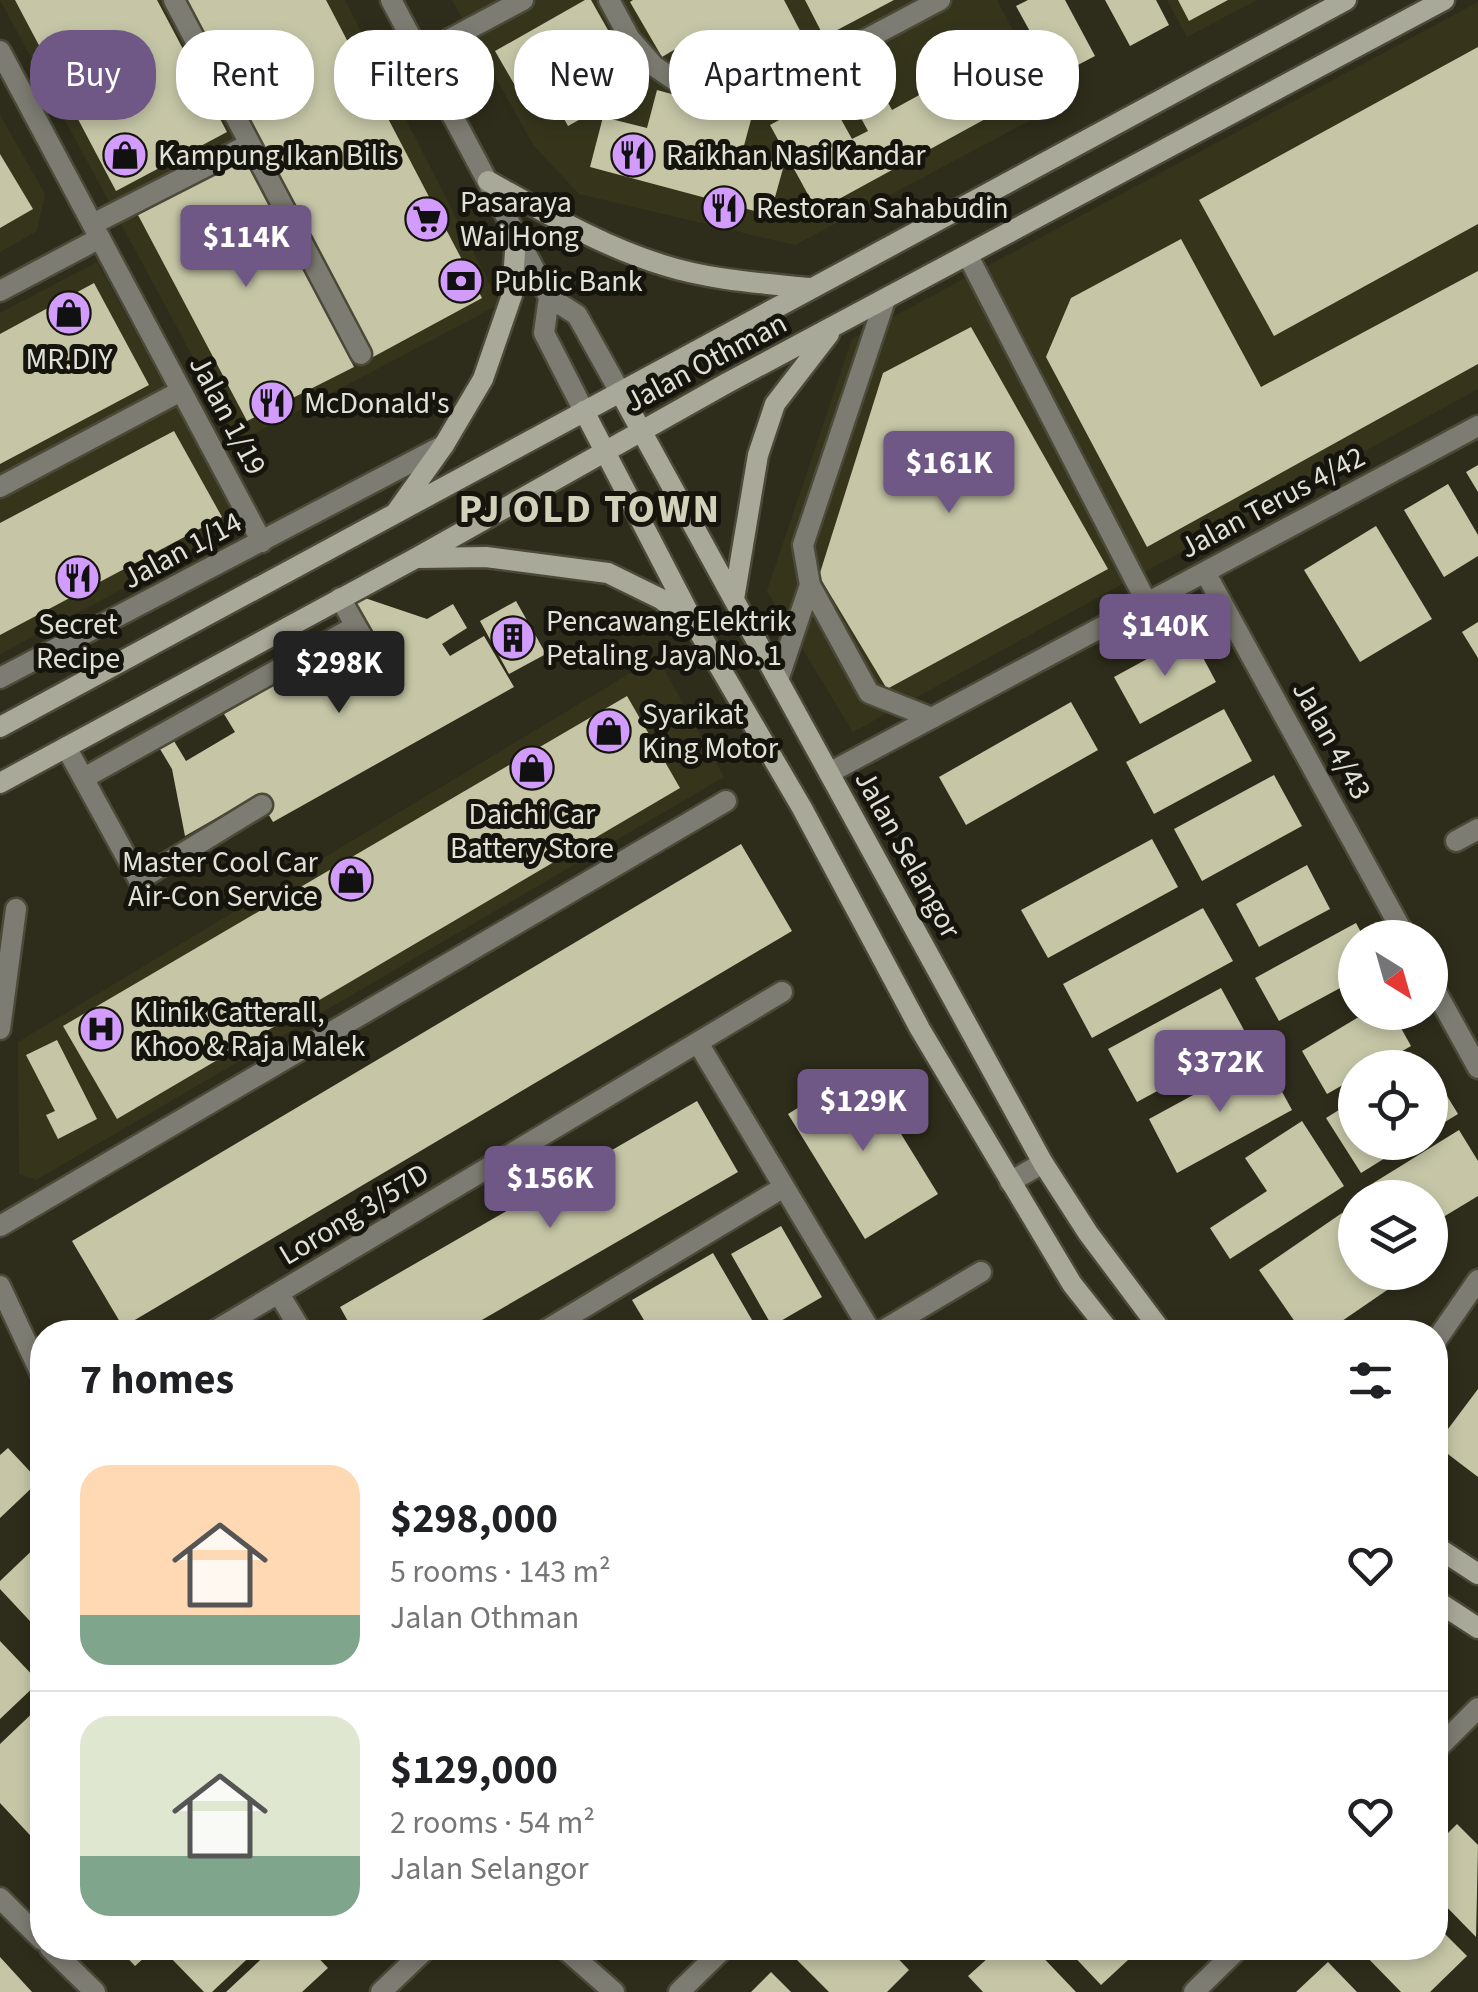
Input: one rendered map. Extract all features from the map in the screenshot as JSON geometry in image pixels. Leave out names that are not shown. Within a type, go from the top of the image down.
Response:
[{"type":"main road","name":"Jalan Othman","points":[[0,727],[1346,0]]},
{"type":"main road","name":"Jalan Othman","points":[[0,783],[416,558],[641,431],[1444,0]]},
{"type":"main road","points":[[488,181],[581,233],[663,265],[735,281],[810,288]]},
{"type":"main road","points":[[393,517],[444,446],[484,378],[512,295],[516,237]]},
{"type":"main road","points":[[734,598],[754,473],[775,404],[833,328]]},
{"type":"main road","name":"Jalan Selangor","points":[[620,392],[1043,1162],[1088,1233],[1153,1320]]},
{"type":"main road","points":[[584,411],[695,625],[802,808],[920,1029],[1072,1284],[1100,1320]]},
{"type":"main road","points":[[416,558],[486,557],[608,573],[661,599],[695,625]]},
{"type":"main road","points":[[1448,1554],[1478,1574]]},
{"type":"main road","points":[[1448,1608],[1478,1628]]},
{"type":"street","points":[[174,0],[362,354]]},
{"type":"street","points":[[391,0],[407,30]]},
{"type":"street","points":[[467,30],[523,0]]},
{"type":"street","points":[[609,0],[630,38],[654,66],[676,81],[712,90],[753,90],[812,68],[940,0]]},
{"type":"street","name":"Jalan 1/19","points":[[0,51],[262,542]]},
{"type":"street","points":[[455,120],[549,297],[577,315],[620,392]]},
{"type":"street","points":[[0,291],[96,231],[250,144]]},
{"type":"street","points":[[968,256],[1147,603]]},
{"type":"street","points":[[549,297],[544,332],[584,411]]},
{"type":"street","points":[[886,300],[803,546],[810,586],[870,694],[932,718]]},
{"type":"street","points":[[0,486],[180,391]]},
{"type":"street","name":"Jalan Terus 4/42","points":[[830,773],[1478,426]]},
{"type":"street","name":"Jalan 1/14","points":[[0,678],[444,446]]},
{"type":"street","name":"Jalan 4/43","points":[[1205,572],[1396,920]]},
{"type":"street","points":[[778,680],[810,586]]},
{"type":"street","points":[[340,598],[372,652]]},
{"type":"street","points":[[84,778],[356,626]]},
{"type":"street","points":[[66,747],[139,880],[262,805]]},
{"type":"street","points":[[0,1226],[726,801]]},
{"type":"street","points":[[1456,841],[1478,828]]},
{"type":"street","points":[[0,1029],[16,909]]},
{"type":"street","name":"Lorong 3/57D","points":[[234,1320],[782,992]]},
{"type":"street","points":[[1448,1014],[1478,1068]]},
{"type":"street","points":[[698,1042],[864,1320]]},
{"type":"street","points":[[1010,1182],[1043,1162]]},
{"type":"street","points":[[564,1320],[784,1188]]},
{"type":"street","points":[[900,1320],[981,1272]]},
{"type":"street","points":[[1448,1323],[1478,1280]]},
{"type":"street","points":[[0,1286],[30,1350]]},
{"type":"street","points":[[279,1294],[295,1320]]},
{"type":"street","points":[[1448,1738],[1478,1708]]},
{"type":"street","points":[[0,1898],[30,1928]]},
{"type":"street","points":[[62,1960],[95,1992]]},
{"type":"street","points":[[381,1992],[414,1960]]},
{"type":"street","points":[[578,1960],[614,1992]]},
{"type":"street","points":[[679,1992],[712,1960]]},
{"type":"street","points":[[1194,1992],[1227,1960]]},
{"type":"shaded area","points":[[0,0],[345,0],[360,30],[334,30],[334,120],[406,120],[500,304],[239,442],[65,120],[156,120],[156,30],[30,30],[30,55]]},
{"type":"shaded area","points":[[452,0],[997,0],[1013,30],[916,30],[916,120],[1031,120],[795,245],[579,194],[534,146],[519,120],[649,120],[649,30],[514,30],[514,110],[494,75],[494,30],[469,30]]},
{"type":"shaded area","points":[[1167,0],[1257,0],[1187,37]]},
{"type":"shaded area","points":[[1478,2],[1478,389],[853,732],[767,591],[852,339]]},
{"type":"shaded area","points":[[0,115],[45,194],[37,231],[0,252]]},
{"type":"shaded area","points":[[97,262],[241,526],[0,654],[0,313]]},
{"type":"shaded area","points":[[657,657],[724,777],[36,1180],[19,1174],[18,1042]]},
{"type":"building","points":[[15,0],[157,0],[176,36],[176,120],[221,120],[227,132],[116,191],[78,120],[156,120],[156,30],[31,30]]},
{"type":"building","points":[[187,0],[326,0],[342,30],[334,30],[334,120],[389,120],[482,298],[373,357],[250,120],[314,120],[314,30],[203,30]]},
{"type":"building","points":[[591,0],[608,30],[532,30]]},
{"type":"building","points":[[784,0],[800,30],[669,30],[669,53],[662,57],[630,2]]},
{"type":"building","points":[[805,0],[894,0],[837,30],[820,30]]},
{"type":"building","points":[[1028,0],[1065,0],[1095,56],[1079,64],[1079,30],[1029,30],[1016,6]]},
{"type":"building","points":[[1105,0],[1156,0],[1169,25],[1130,46]]},
{"type":"building","points":[[1178,0],[1228,0],[1189,21]]},
{"type":"building","points":[[514,40],[514,84],[495,51]]},
{"type":"building","points":[[1478,47],[1478,224],[1274,336],[1199,200]]},
{"type":"building","points":[[657,90],[669,93],[669,120],[751,120],[742,153],[784,165],[770,215],[590,167],[602,120],[647,128]]},
{"type":"building","points":[[916,97],[916,120],[983,120],[817,211],[770,125],[779,120],[841,120],[852,139],[868,131],[862,120],[896,120],[896,108]]},
{"type":"building","points":[[0,154],[33,209],[0,228]]},
{"type":"building","points":[[245,159],[354,367],[247,421],[138,215]]},
{"type":"building","points":[[1181,239],[1261,387],[1478,271],[1478,364],[1147,547],[1046,357],[1071,298]]},
{"type":"building","points":[[94,283],[149,385],[0,464],[0,334]]},
{"type":"building","points":[[971,327],[1108,569],[887,689],[819,576],[883,373]]},
{"type":"building","points":[[174,431],[222,517],[0,635],[0,523]]},
{"type":"building","points":[[1478,465],[1478,492],[1466,472]]},
{"type":"building","points":[[1448,484],[1478,535],[1478,556],[1444,577],[1404,510]]},
{"type":"building","points":[[1376,526],[1432,619],[1360,662],[1304,570]]},
{"type":"building","points":[[356,595],[427,619],[453,604],[467,628],[442,644],[450,656],[484,636],[514,687],[273,822],[257,795],[185,836],[172,769],[157,744],[171,736],[186,761],[235,732],[224,714],[342,645],[353,663],[361,659]]},
{"type":"building","name":"Pencawang Elektrik Petaling Jaya No. 1","points":[[516,601],[546,654],[509,674],[480,621]]},
{"type":"building","points":[[1478,622],[1478,658],[1462,632]]},
{"type":"building","points":[[1191,635],[1216,682],[1140,724],[1114,677]]},
{"type":"building","points":[[627,696],[680,788],[117,1119],[63,1026]]},
{"type":"building","points":[[1071,702],[1098,750],[966,825],[939,777]]},
{"type":"building","points":[[1224,709],[1252,761],[1154,814],[1126,762]]},
{"type":"building","points":[[1274,775],[1302,826],[1202,881],[1174,829]]},
{"type":"building","points":[[1152,839],[1178,887],[1048,958],[1021,910]]},
{"type":"building","points":[[741,844],[792,931],[135,1320],[119,1320],[72,1241]]},
{"type":"building","points":[[1307,865],[1330,909],[1259,947],[1236,904]]},
{"type":"building","points":[[1203,908],[1233,961],[1092,1038],[1063,984]]},
{"type":"building","points":[[1338,933],[1338,989],[1279,1021],[1255,978]]},
{"type":"building","points":[[1221,988],[1250,1041],[1137,1102],[1108,1049]]},
{"type":"building","points":[[1338,1029],[1402,1030],[1411,1046],[1404,1050],[1338,1050],[1338,1088],[1327,1094],[1302,1051]]},
{"type":"building","points":[[57,1040],[97,1119],[58,1139],[46,1115],[55,1111],[26,1055]]},
{"type":"building","points":[[1263,1057],[1292,1110],[1177,1173],[1149,1119]]},
{"type":"building","points":[[861,1069],[938,1194],[865,1239],[788,1114]]},
{"type":"building","points":[[1448,1098],[1458,1114],[1448,1120]]},
{"type":"building","points":[[697,1101],[738,1172],[482,1320],[347,1320],[340,1307]]},
{"type":"building","points":[[1338,1111],[1338,1137],[1326,1118]]},
{"type":"building","points":[[1302,1121],[1340,1180],[1338,1190],[1230,1259],[1210,1228],[1267,1191],[1245,1158]]},
{"type":"building","points":[[1459,1130],[1478,1161],[1478,1196],[1448,1214],[1448,1180],[1378,1180],[1410,1160],[1448,1160],[1448,1137]]},
{"type":"building","points":[[1353,1160],[1382,1160],[1361,1173]]},
{"type":"building","points":[[1338,1216],[1338,1290],[1387,1290],[1343,1320],[1294,1320],[1259,1270]]},
{"type":"building","points":[[781,1226],[822,1297],[782,1320],[769,1320],[731,1254]]},
{"type":"building","points":[[713,1253],[752,1320],[644,1320],[632,1300]]},
{"type":"building","points":[[1478,1389],[1478,1477],[1448,1454],[1448,1429]]},
{"type":"building","points":[[8,1448],[30,1471],[30,1490],[0,1518],[0,1455]]},
{"type":"building","points":[[30,1552],[30,1621],[0,1589],[0,1581]]},
{"type":"building","points":[[0,1641],[30,1673],[30,1691],[0,1719]]},
{"type":"building","points":[[30,1715],[30,1835],[0,1803],[0,1744]]},
{"type":"building","points":[[1457,1824],[1478,1845],[1476,1937],[1448,1908],[1448,1833]]},
{"type":"building","points":[[1448,1937],[1467,1956],[1430,1992],[1401,1992],[1370,1960],[1448,1960]]},
{"type":"building","points":[[0,1957],[32,1992],[0,1992]]},
{"type":"building","points":[[173,1960],[246,1960],[212,1992],[204,1992]]},
{"type":"building","points":[[260,1960],[320,1960],[328,1968],[302,1992],[226,1992]]},
{"type":"building","points":[[797,1960],[899,1960],[909,1970],[887,1992],[829,1992]]},
{"type":"building","points":[[986,1960],[1045,1960],[1076,1992],[983,1992],[968,1976]]},
{"type":"building","points":[[1077,1960],[1128,1960],[1101,1985]]},
{"type":"building","points":[[1328,1962],[1357,1992],[1296,1992]]},
{"type":"building","points":[[771,1972],[791,1992],[751,1992]]},
{"type":"place","name":"Kampung Ikan Bilis","points":[[125,155]]},
{"type":"place","name":"Raikhan Nasi Kandar","points":[[633,155]]},
{"type":"place","name":"Restoran Sahabudin","points":[[724,208]]},
{"type":"place","name":"Pasaraya Wai Hong","points":[[427,219]]},
{"type":"place","name":"Public Bank","points":[[461,281]]},
{"type":"place","name":"MR.DIY","points":[[69,313]]},
{"type":"place","name":"McDonald's","points":[[272,403]]},
{"type":"place","name":"Secret Recipe","points":[[78,578]]},
{"type":"place","name":"Pencawang Elektrik Petaling Jaya No. 1","points":[[513,638]]},
{"type":"place","name":"Syarikat King Motor","points":[[609,731]]},
{"type":"place","name":"Daichi Car Battery Store","points":[[532,768]]},
{"type":"place","name":"Master Cool Car Air-Con Service","points":[[351,879]]},
{"type":"place","name":"Klinik Catterall, Khoo & Raja Malek","points":[[101,1029]]},
{"type":"district","name":"PJ OLD TOWN","points":[[590,508]]}]
